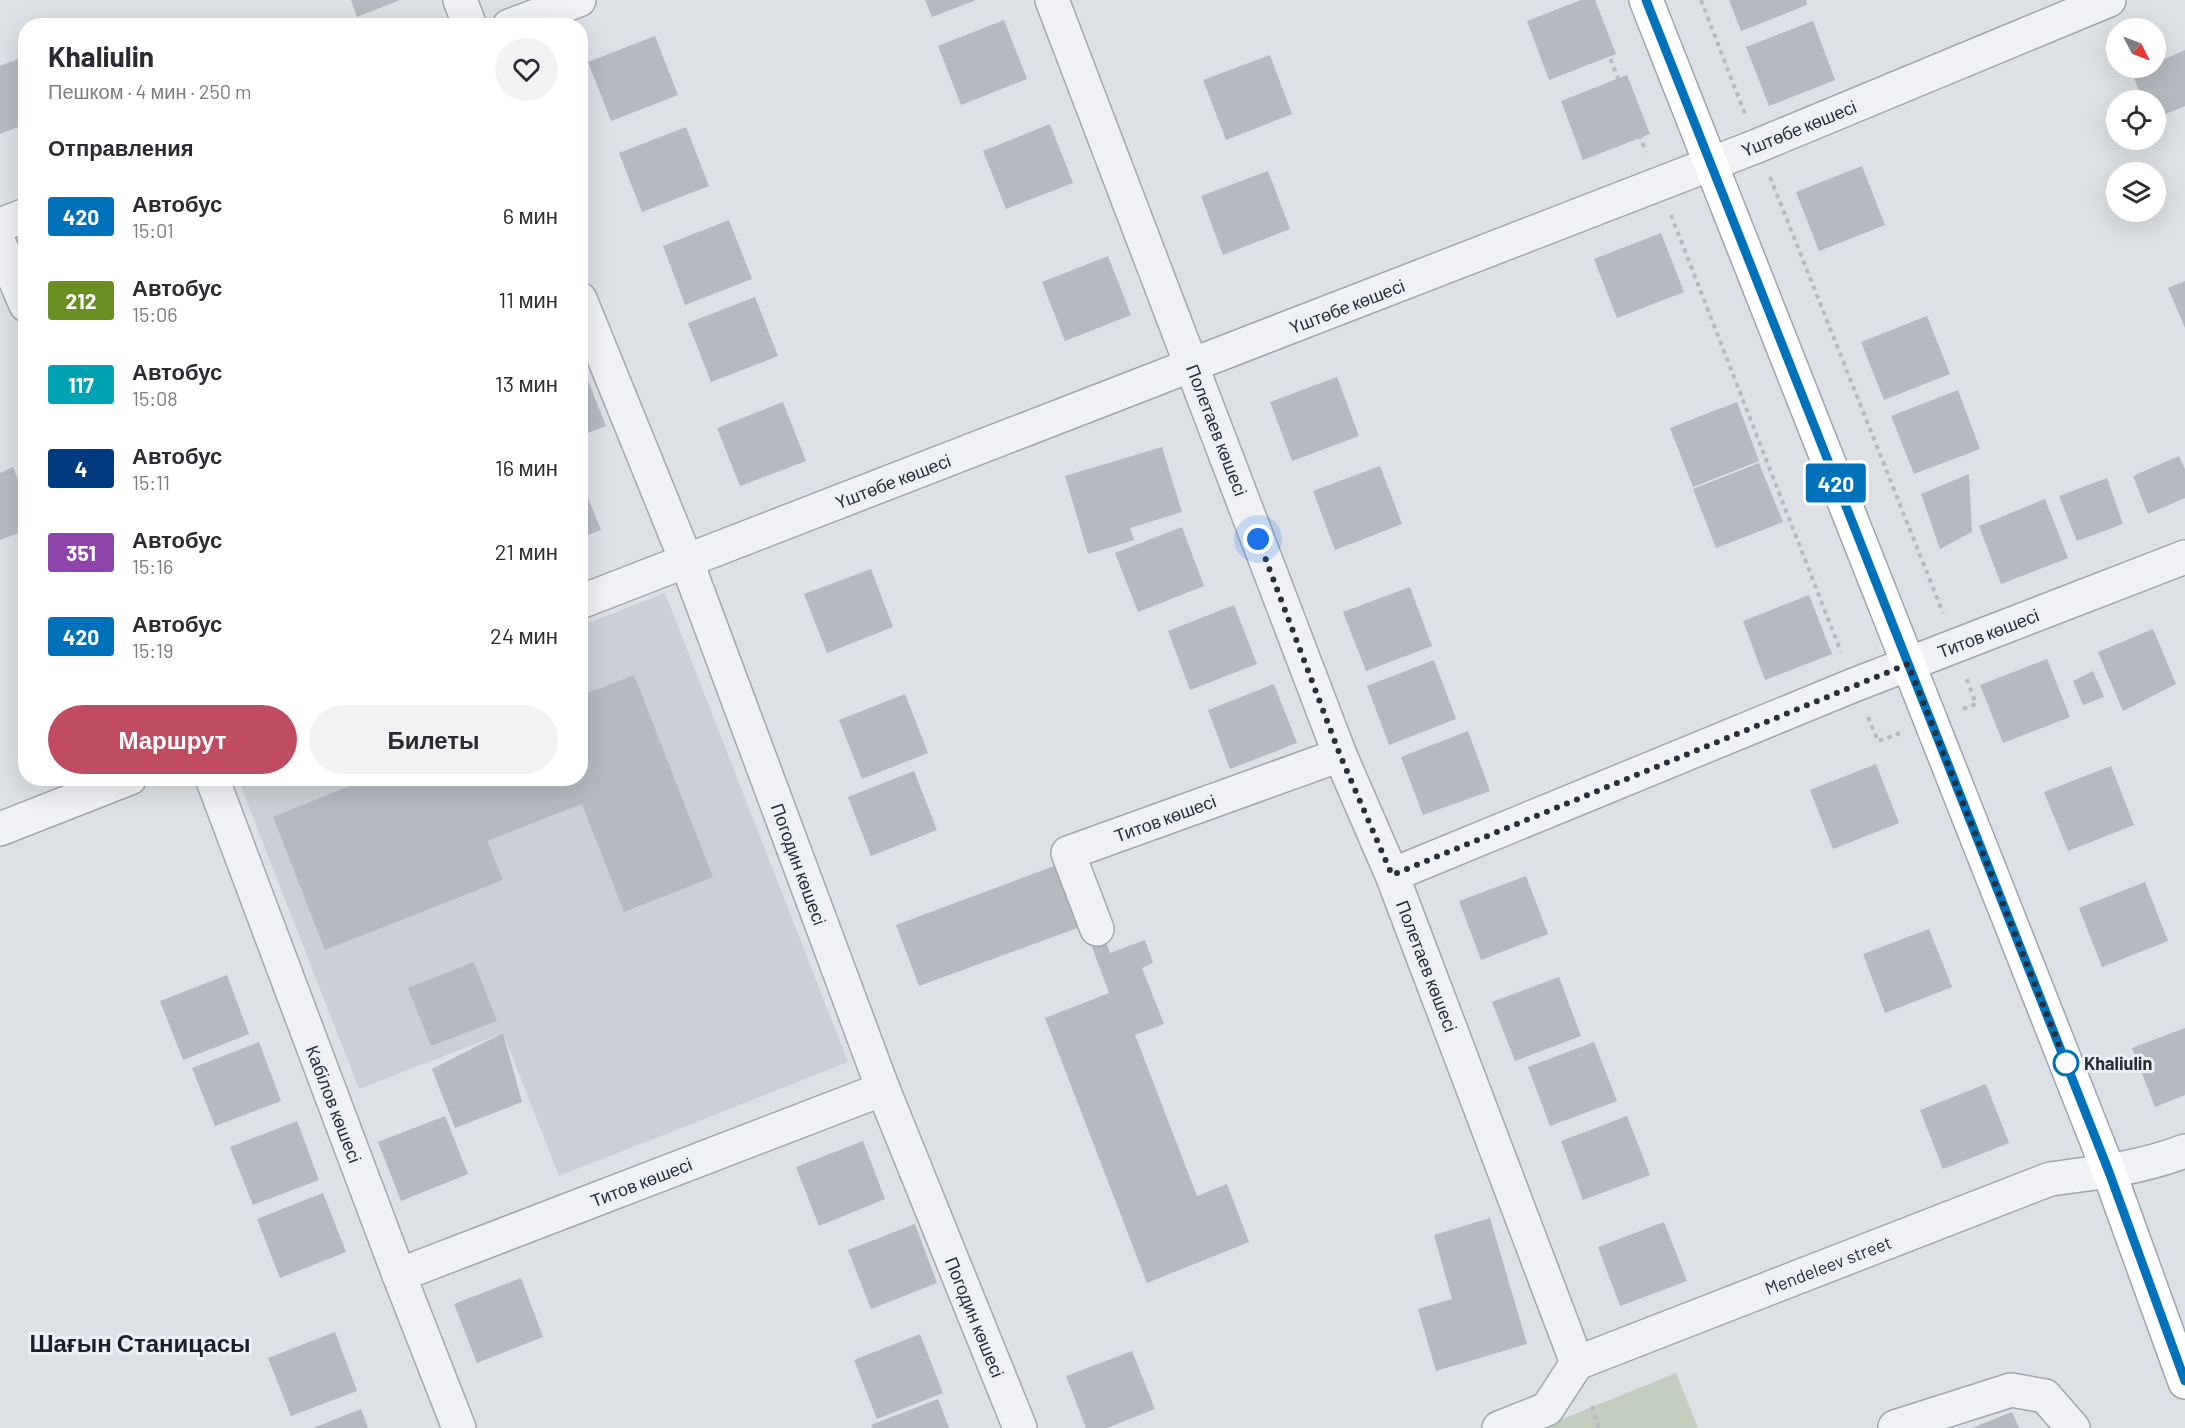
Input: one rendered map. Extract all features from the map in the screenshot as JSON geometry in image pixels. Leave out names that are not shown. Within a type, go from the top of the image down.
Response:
[{"type":"main road","points":[[1646,0],[2109,1172],[2185,1382]]},
{"type":"street","points":[[460,0],[467,18]]},
{"type":"street","points":[[530,18],[579,0]]},
{"type":"street","name":"Полетаев көшесі","points":[[1052,0],[1340,755],[1392,875],[1577,1362]]},
{"type":"street","name":"Үштөбе көшесі","points":[[588,599],[1757,146],[2109,0]]},
{"type":"street","points":[[0,225],[18,218]]},
{"type":"street","points":[[0,245],[18,287]]},
{"type":"street","name":"Погодин көшесі","points":[[588,318],[686,560],[884,1089],[1020,1428]]},
{"type":"street","name":"Титов көшесі","points":[[1392,875],[1955,645],[2185,557]]},
{"type":"street","name":"Титов көшесі","points":[[1097,929],[1068,853],[1340,755]]},
{"type":"street","points":[[0,830],[110,786]]},
{"type":"street","name":"Кабілов көшесі","points":[[215,786],[459,1428]]},
{"type":"street","name":"Титов көшесі","points":[[399,1275],[884,1089]]},
{"type":"street","name":"Mendeleev street","points":[[1577,1362],[2050,1179],[2109,1172],[2162,1160],[2185,1151]]},
{"type":"street","points":[[1499,1428],[1547,1409],[1577,1362]]},
{"type":"street","points":[[1895,1427],[2011,1390],[2045,1396],[2073,1428]]},
{"type":"path","points":[[1588,0],[1854,686],[1878,741]]},
{"type":"path","points":[[1701,0],[1955,645],[1976,704]]},
{"type":"shaded area","points":[[665,593],[848,1062],[559,1176],[503,1033],[359,1089],[241,786],[588,786],[588,623]]},
{"type":"green space","points":[[1676,1373],[1698,1428],[1540,1428]]},
{"type":"building","points":[[351,0],[400,0],[357,17]]},
{"type":"building","points":[[925,0],[976,0],[932,17]]},
{"type":"building","points":[[1581,0],[1595,0],[1616,54],[1549,80],[1527,21]]},
{"type":"building","points":[[1729,0],[1806,0],[1807,5],[1741,31]]},
{"type":"building","points":[[1004,20],[1027,79],[961,105],[938,46]]},
{"type":"building","points":[[1813,21],[1835,80],[1769,106],[1746,47]]},
{"type":"building","points":[[655,36],[678,95],[611,121],[588,62]]},
{"type":"building","points":[[2185,50],[2185,106],[2166,114],[2166,90],[2139,90],[2134,78],[2166,78],[2166,59]]},
{"type":"building","points":[[1270,55],[1292,114],[1226,140],[1203,80]]},
{"type":"building","points":[[18,59],[18,127],[0,134],[0,66]]},
{"type":"building","points":[[1627,75],[1650,134],[1583,160],[1561,101]]},
{"type":"building","points":[[1050,124],[1073,183],[1006,209],[983,151]]},
{"type":"building","points":[[686,127],[709,186],[642,212],[619,153]]},
{"type":"building","points":[[1862,166],[1885,225],[1819,251],[1796,192]]},
{"type":"building","points":[[1268,171],[1290,229],[1223,255],[1201,196]]},
{"type":"building","points":[[729,220],[752,279],[685,305],[663,246]]},
{"type":"building","points":[[1661,233],[1684,292],[1617,318],[1594,259]]},
{"type":"building","points":[[1108,256],[1131,315],[1065,341],[1042,282]]},
{"type":"building","points":[[2185,281],[2185,328],[2168,288]]},
{"type":"building","points":[[755,297],[778,356],[711,382],[688,323]]},
{"type":"building","points":[[1927,316],[1950,374],[1884,400],[1861,342]]},
{"type":"building","points":[[1337,377],[1359,436],[1292,461],[1270,402]]},
{"type":"building","points":[[588,381],[606,426],[588,433]]},
{"type":"building","points":[[1958,390],[1980,449],[1914,474],[1891,416]]},
{"type":"building","points":[[783,402],[806,461],[740,486],[717,428]]},
{"type":"building","points":[[1737,402],[1759,461],[1693,487],[1670,428]]},
{"type":"building","points":[[1162,447],[1182,512],[1130,528],[1134,540],[1088,554],[1065,476]]},
{"type":"building","points":[[2179,456],[2185,469],[2185,498],[2148,514],[2133,476]]},
{"type":"building","points":[[1759,463],[1783,522],[1716,548],[1693,489]]},
{"type":"building","points":[[1380,466],[1402,524],[1335,550],[1313,491]]},
{"type":"building","points":[[13,467],[18,480],[18,533],[0,540],[0,473]]},
{"type":"building","points":[[1969,474],[1972,532],[1940,549],[1921,494]]},
{"type":"building","points":[[2107,478],[2123,524],[2077,541],[2059,496]]},
{"type":"building","points":[[588,498],[601,530],[588,535]]},
{"type":"building","points":[[2045,499],[2068,558],[2001,584],[1979,526]]},
{"type":"building","points":[[1182,527],[1204,586],[1138,612],[1115,553]]},
{"type":"building","points":[[871,569],[893,627],[827,653],[804,594]]},
{"type":"building","points":[[1410,587],[1432,646],[1366,671],[1343,612]]},
{"type":"building","points":[[1809,595],[1832,654],[1765,680],[1743,621]]},
{"type":"building","points":[[1234,605],[1257,664],[1190,690],[1168,631]]},
{"type":"building","points":[[2153,629],[2176,684],[2123,711],[2098,652]]},
{"type":"building","points":[[2047,659],[2070,717],[2003,743],[1980,685]]},
{"type":"building","points":[[1434,660],[1456,719],[1389,745],[1367,686]]},
{"type":"building","points":[[2093,671],[2104,697],[2083,705],[2073,681]]},
{"type":"building","points":[[634,675],[713,877],[624,912],[582,804],[487,841],[503,880],[325,950],[273,817],[350,786],[588,786],[588,693]]},
{"type":"building","points":[[1274,684],[1297,743],[1230,769],[1208,710]]},
{"type":"building","points":[[905,694],[928,753],[862,779],[839,720]]},
{"type":"building","points":[[1468,731],[1490,791],[1423,815],[1401,757]]},
{"type":"building","points":[[1876,764],[1899,823],[1833,849],[1810,790]]},
{"type":"building","points":[[2111,766],[2134,825],[2068,851],[2044,792]]},
{"type":"building","points":[[914,771],[937,830],[871,856],[848,797]]},
{"type":"building","points":[[1057,865],[1080,927],[919,986],[896,925]]},
{"type":"building","points":[[1526,876],[1548,934],[1481,960],[1459,901]]},
{"type":"building","points":[[2145,882],[2168,941],[2102,967],[2079,908]]},
{"type":"building","points":[[1929,929],[1952,987],[1885,1013],[1863,954]]},
{"type":"building","points":[[1104,936],[1110,953],[1145,940],[1153,963],[1142,968],[1164,1024],[1135,1035],[1197,1196],[1227,1184],[1249,1242],[1147,1283],[1045,1018],[1109,993],[1090,942]]},
{"type":"building","points":[[474,962],[497,1021],[431,1046],[408,988]]},
{"type":"building","points":[[227,975],[249,1034],[183,1060],[160,1001]]},
{"type":"building","points":[[1559,977],[1581,1036],[1515,1061],[1492,1002]]},
{"type":"building","points":[[2185,1028],[2185,1095],[2155,1107],[2132,1048]]},
{"type":"building","points":[[503,1033],[522,1102],[455,1128],[432,1069]]},
{"type":"building","points":[[259,1042],[281,1101],[215,1126],[192,1068]]},
{"type":"building","points":[[1594,1042],[1617,1101],[1550,1126],[1528,1067]]},
{"type":"building","points":[[1986,1084],[2009,1143],[1943,1169],[1920,1110]]},
{"type":"building","points":[[445,1116],[468,1174],[401,1201],[378,1142]]},
{"type":"building","points":[[1627,1116],[1650,1175],[1583,1200],[1561,1141]]},
{"type":"building","points":[[297,1121],[319,1180],[253,1205],[230,1147]]},
{"type":"building","points":[[863,1141],[885,1199],[819,1226],[796,1167]]},
{"type":"building","points":[[323,1193],[346,1252],[280,1278],[257,1219]]},
{"type":"building","points":[[1490,1218],[1527,1344],[1436,1371],[1418,1309],[1452,1299],[1434,1235]]},
{"type":"building","points":[[1664,1222],[1687,1281],[1620,1306],[1598,1247]]},
{"type":"building","points":[[915,1224],[937,1283],[871,1309],[848,1250]]},
{"type":"building","points":[[521,1278],[543,1337],[477,1363],[454,1304]]},
{"type":"building","points":[[335,1332],[357,1391],[291,1416],[268,1358]]},
{"type":"building","points":[[920,1334],[943,1393],[877,1419],[854,1360]]},
{"type":"building","points":[[1132,1351],[1155,1409],[1107,1428],[1086,1428],[1066,1376]]},
{"type":"building","points":[[938,1399],[949,1428],[873,1428],[871,1425]]},
{"type":"building","points":[[361,1409],[368,1428],[313,1428]]},
{"type":"building","points":[[2012,1412],[2019,1428],[1972,1428]]},
{"type":"bus line","name":"420","points":[[1646,0],[2109,1172],[2185,1381]]},
{"type":"place","name":"Khaliulin","points":[[2066,1063]]},
{"type":"district","name":"Шағын Станицасы","points":[[140,1342]]},
{"type":"route","points":[[1258,539],[1340,755],[1392,875],[1908,664],[2066,1063]]}]
